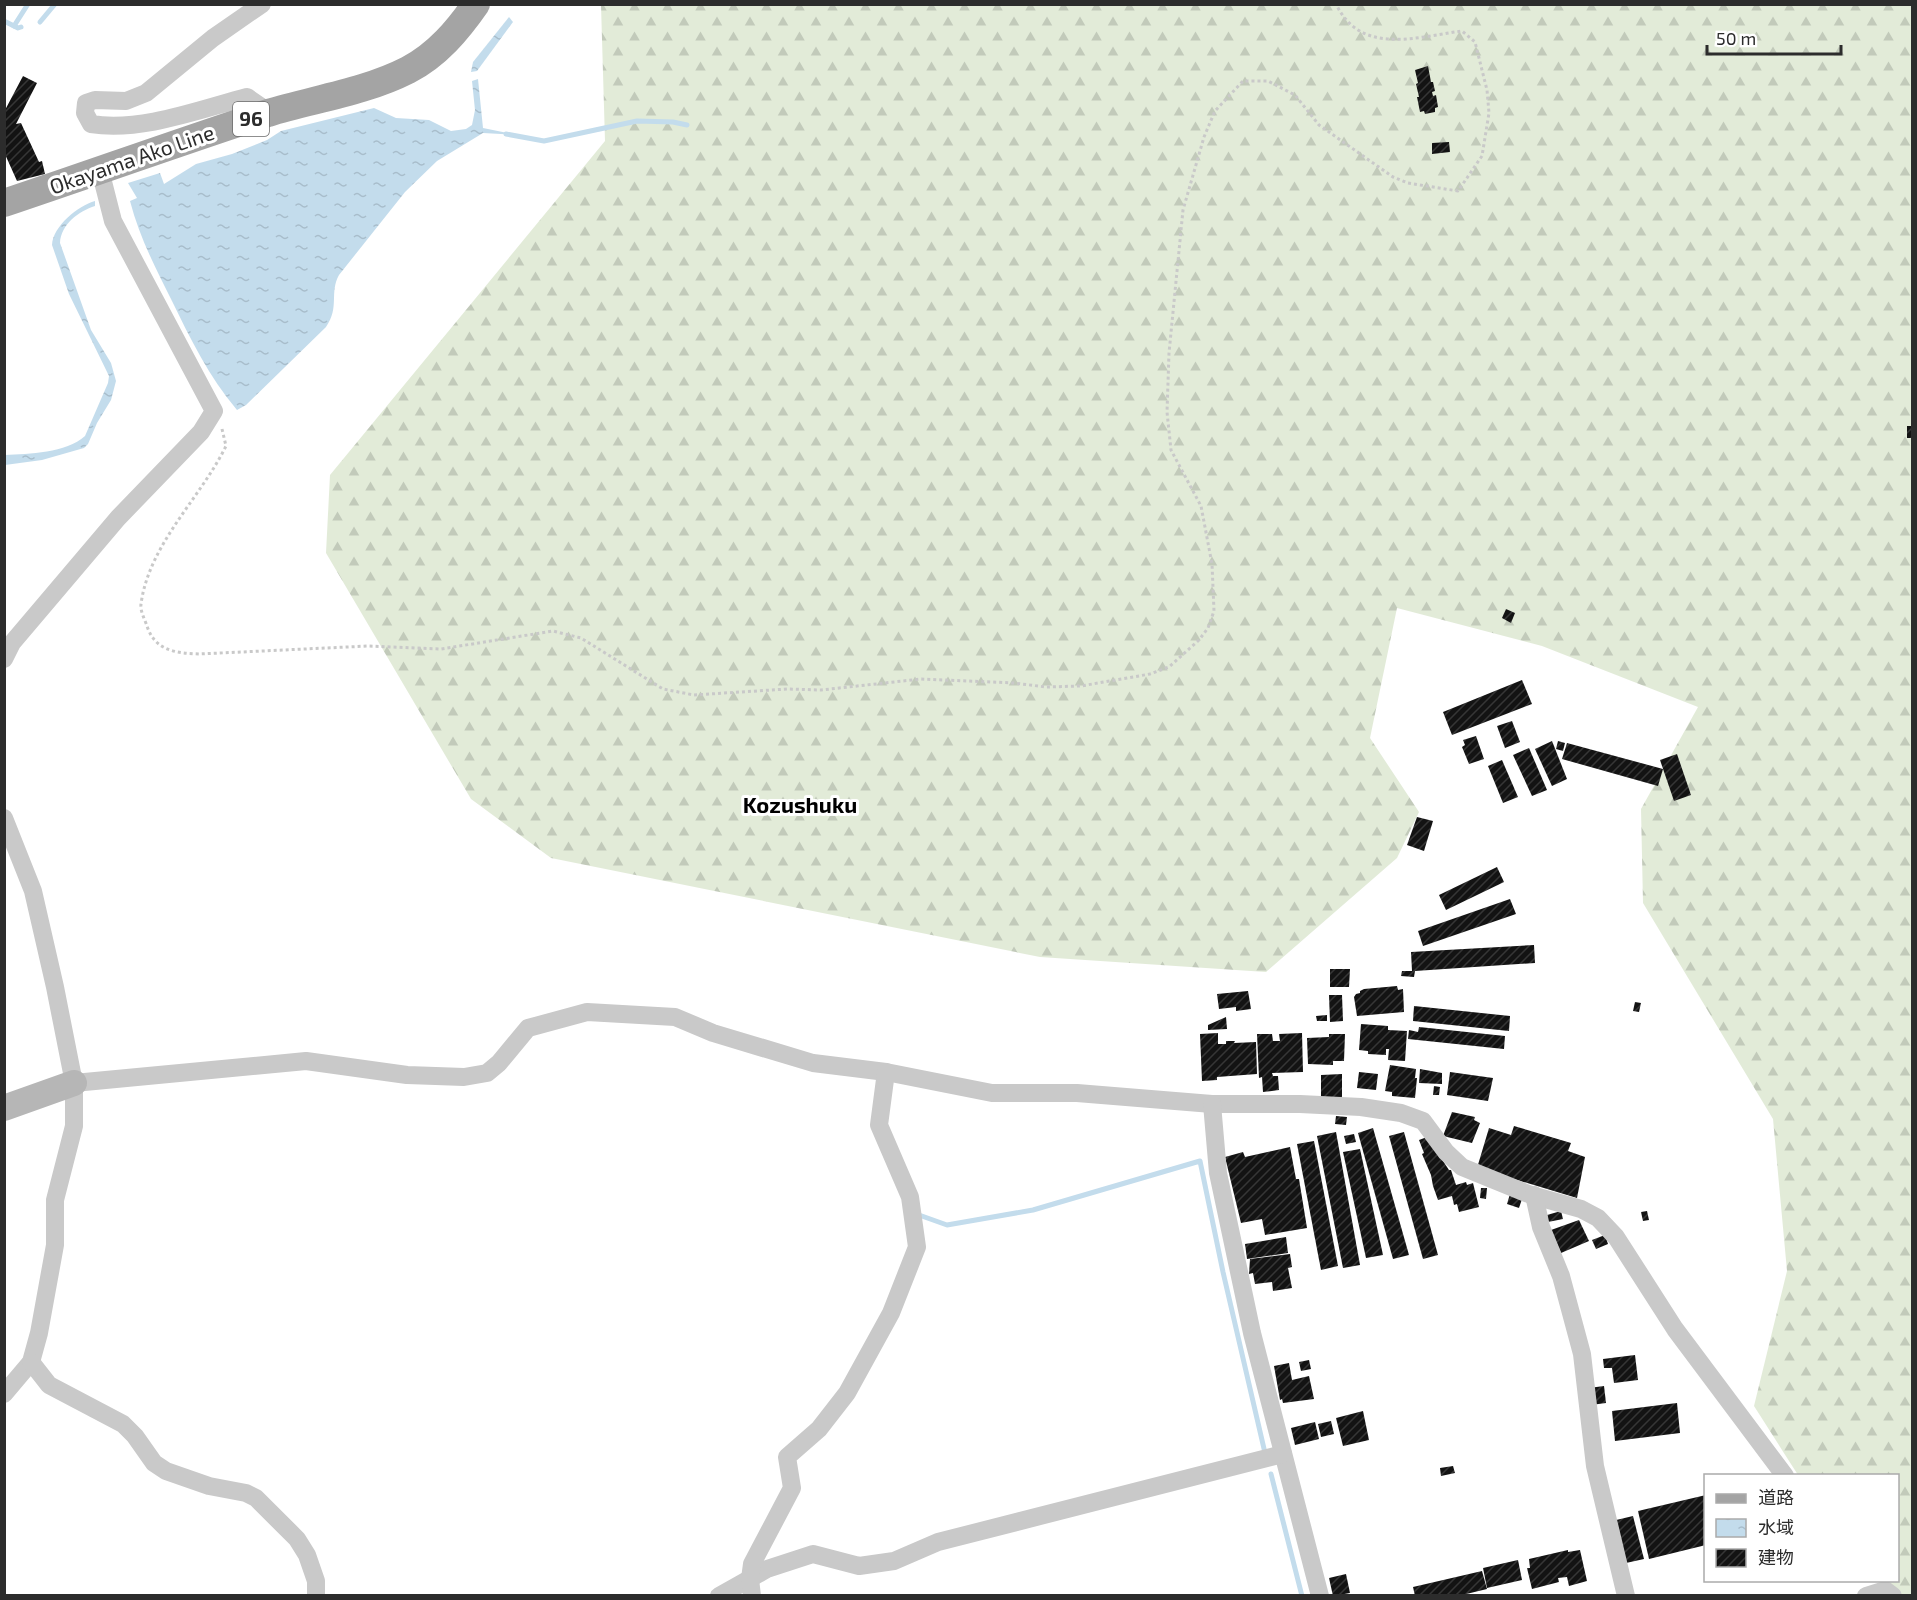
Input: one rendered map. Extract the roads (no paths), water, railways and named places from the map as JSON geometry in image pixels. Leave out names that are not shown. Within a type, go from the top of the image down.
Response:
[{"type":"main road","name":"Okayama Ako Line","points":[[4,203],[270,113],[374,84],[408,70],[436,51],[461,26],[477,4]]},
{"type":"street","points":[[262,4],[213,38],[146,93],[126,101],[95,100],[86,103],[85,113],[91,124],[111,128],[144,124],[247,97],[270,113]]},
{"type":"street","points":[[4,659],[12,643],[118,518],[201,432],[214,411],[113,221],[100,170]]},
{"type":"street","points":[[4,818],[33,891],[74,1083],[74,1126],[55,1200],[55,1245],[39,1333],[31,1362],[4,1394]]},
{"type":"street","points":[[4,1108],[74,1083],[306,1061],[407,1075],[464,1077],[487,1073],[499,1064],[528,1028],[587,1012],[675,1017],[713,1033],[813,1062],[886,1072],[992,1093],[1077,1093],[1212,1104],[1361,1107],[1401,1113],[1423,1121],[1446,1152],[1462,1167],[1534,1196],[1581,1209],[1598,1218],[1616,1237],[1675,1329],[1784,1474]]},
{"type":"street","points":[[751,1587],[752,1564],[792,1488],[787,1457],[819,1429],[847,1394],[891,1313],[917,1247],[910,1197],[879,1125],[886,1072]]},
{"type":"street","points":[[1212,1104],[1218,1173],[1252,1333],[1320,1596]]},
{"type":"street","points":[[1534,1196],[1541,1227],[1562,1276],[1582,1354],[1595,1466],[1626,1596]]},
{"type":"street","points":[[31,1362],[49,1385],[123,1424],[135,1436],[154,1463],[166,1472],[209,1486],[246,1492],[256,1498],[297,1539],[308,1555],[316,1581],[316,1596]]},
{"type":"street","points":[[751,1587],[767,1569],[813,1554],[859,1566],[894,1561],[938,1542],[1283,1454]]},
{"type":"street","points":[[719,1596],[739,1583],[751,1587]]},
{"type":"street","points":[[1866,1596],[1885,1589]]},
{"type":"water","points":[[509,17],[513,22],[477,71],[471,72],[473,62]]},
{"type":"water","points":[[478,79],[483,128],[518,135],[483,133],[437,161],[405,192],[339,275],[335,288],[333,313],[326,327],[246,405],[237,410],[201,357],[153,263],[130,201],[137,198],[128,183],[160,173],[164,184],[196,164],[232,154],[267,140],[281,131],[374,108],[396,118],[429,120],[451,131],[466,129],[472,125],[475,110],[472,81]]},
{"type":"water","points":[[95,201],[95,206],[83,211],[67,224],[60,243],[91,330],[111,363],[116,381],[111,400],[84,448],[42,460],[5,465],[5,455],[58,449],[77,442],[85,436],[108,383],[109,376],[69,294],[52,245],[53,238],[67,218],[81,207]]},
{"type":"waterway","points":[[14,26],[28,4]]},
{"type":"waterway","points":[[40,22],[55,4]]},
{"type":"waterway","points":[[4,21],[18,28],[21,27]]},
{"type":"waterway","points":[[506,134],[544,141],[637,121],[673,122],[687,125]]},
{"type":"waterway","points":[[919,1215],[947,1225],[1033,1210],[1200,1161],[1265,1453]]},
{"type":"waterway","points":[[1271,1474],[1302,1596]]},
{"type":"district","name":"Kozushuku","points":[[800,805]]}]
